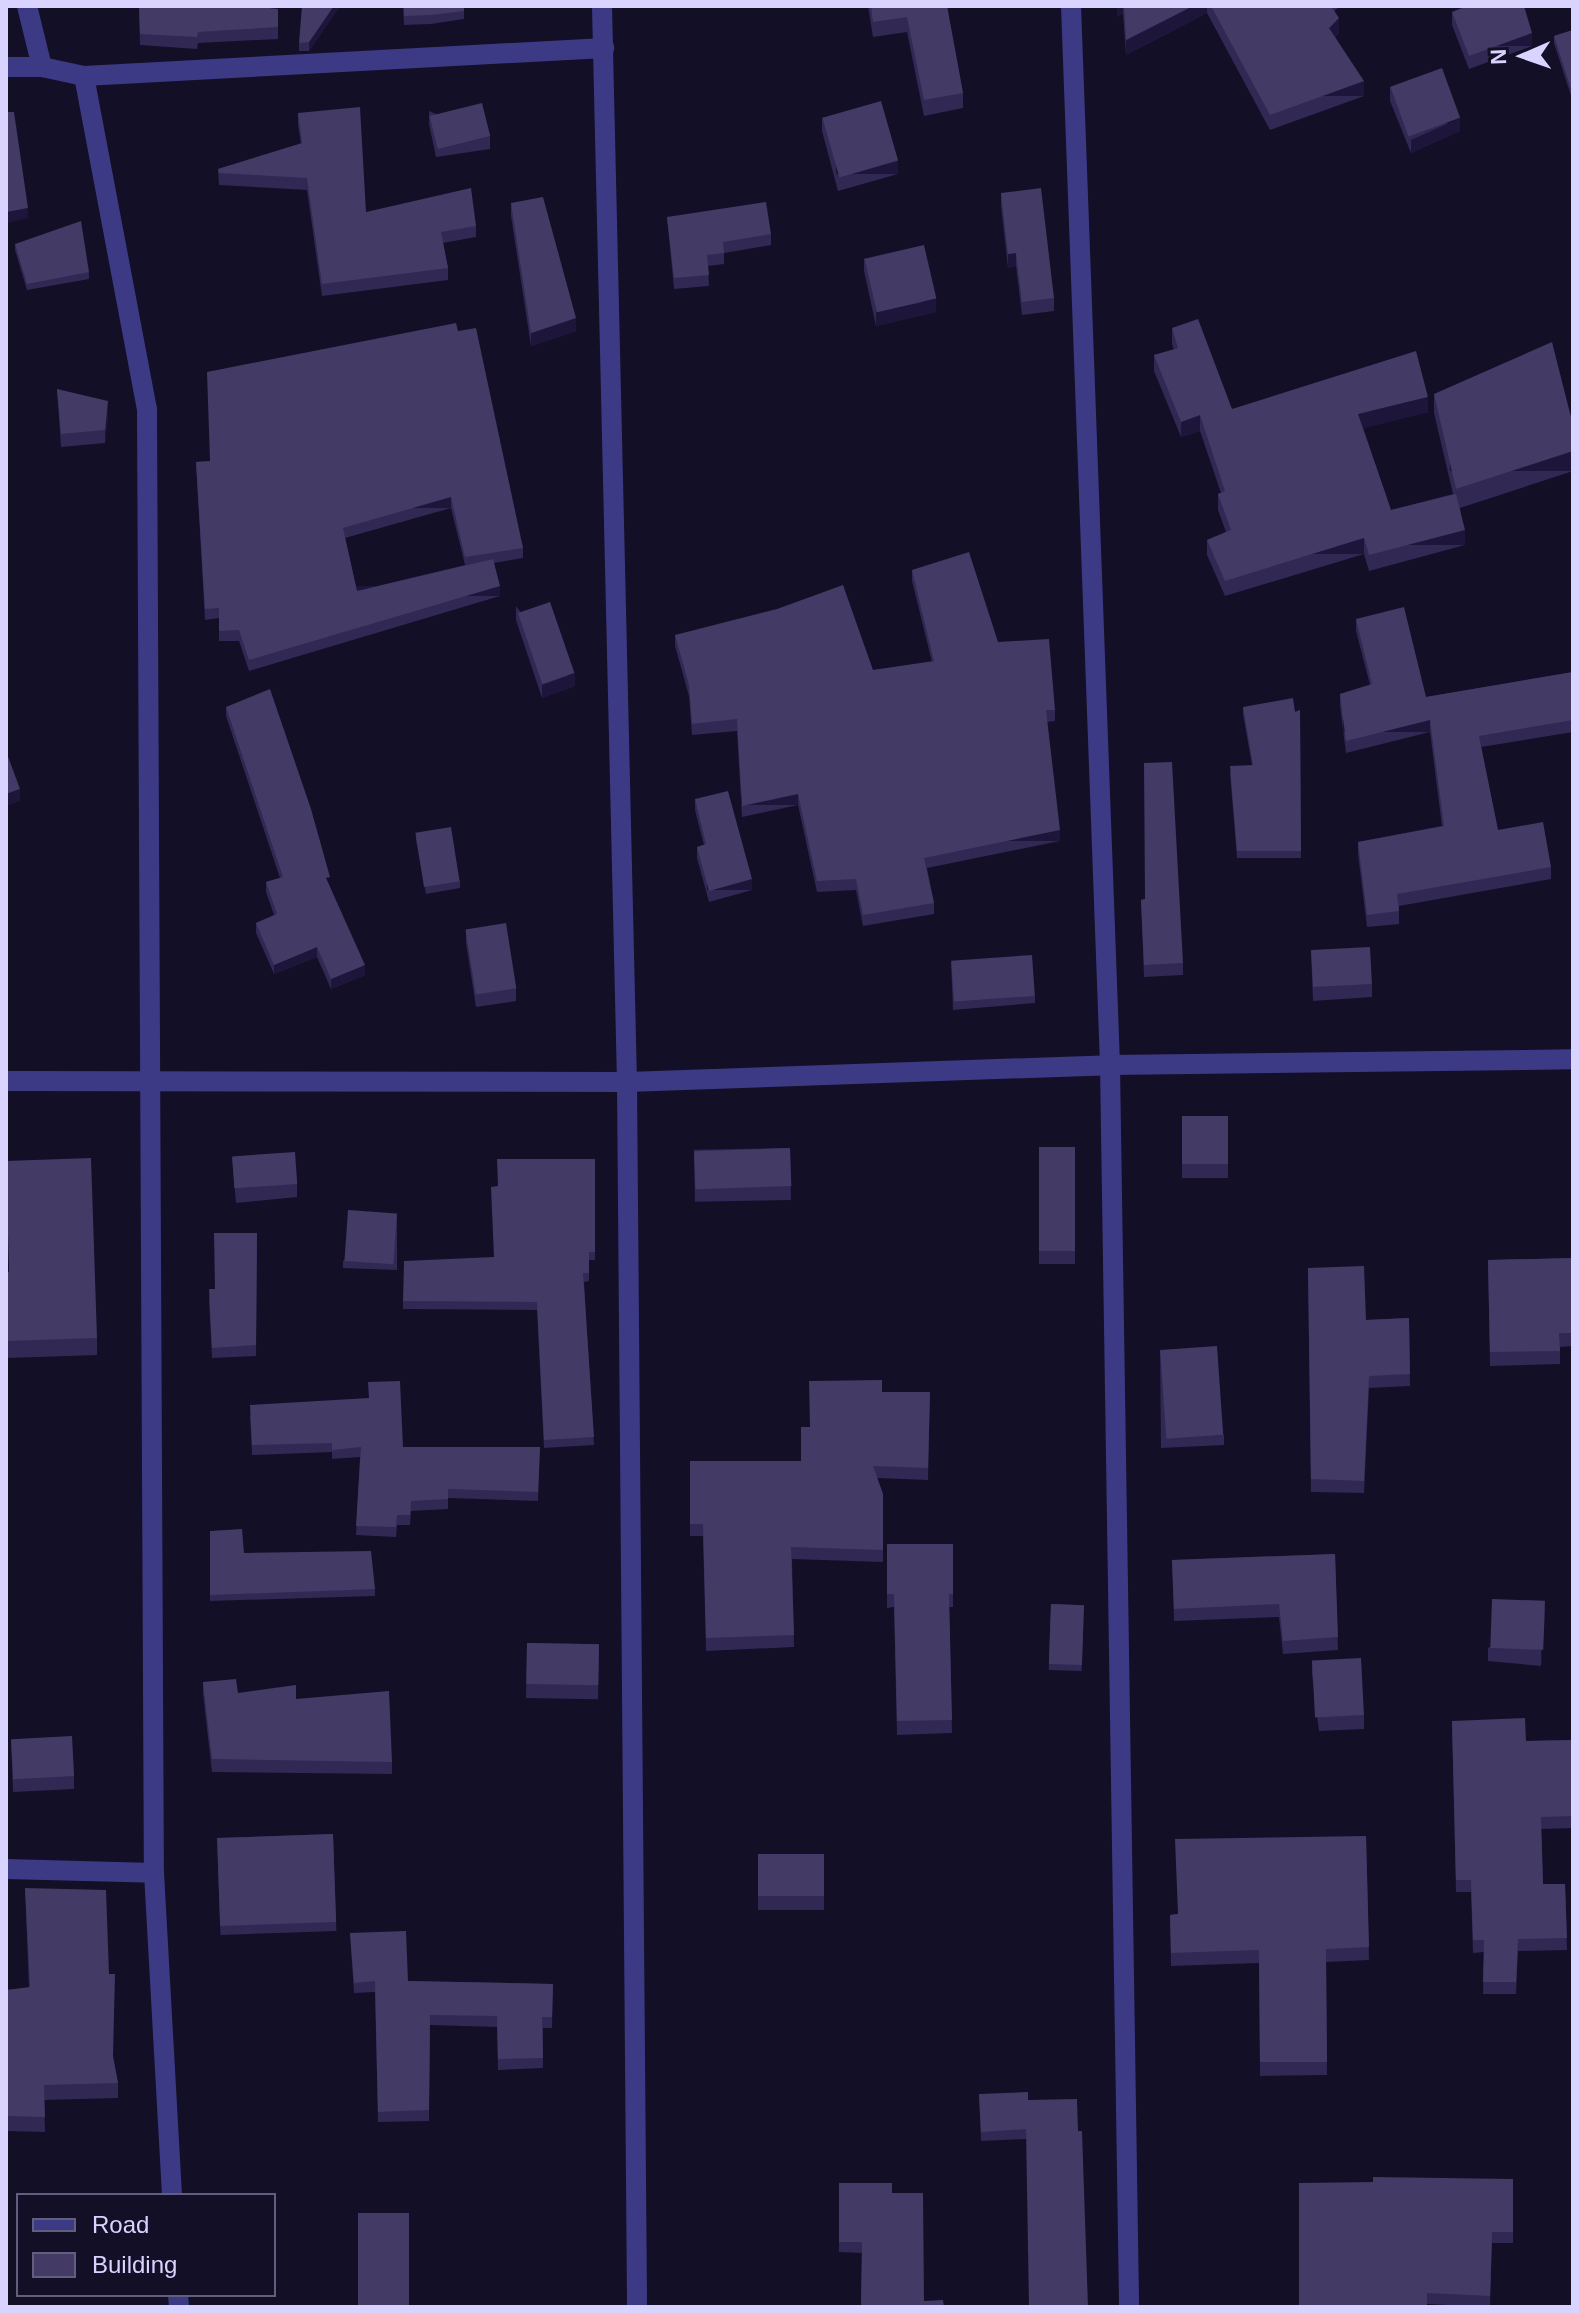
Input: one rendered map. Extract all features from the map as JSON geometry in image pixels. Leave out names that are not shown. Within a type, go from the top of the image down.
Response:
[{"type":"street","points":[[27,6],[42,67]]},
{"type":"street","points":[[602,6],[627,1082],[637,2307]]},
{"type":"street","points":[[1071,6],[1110,1065],[1129,2307]]},
{"type":"street","points":[[6,67],[42,67],[84,76],[604,48]]},
{"type":"street","points":[[84,76],[147,409],[154,1873],[172,2193]]},
{"type":"street","points":[[6,1081],[148,1084],[627,1082],[1110,1065],[1573,1059]]},
{"type":"street","points":[[6,1869],[154,1873]]},
{"type":"building","points":[[139,6],[278,9],[278,27],[198,32],[197,37],[140,34]]},
{"type":"building","points":[[302,6],[334,6],[309,42],[299,43]]},
{"type":"building","points":[[404,6],[464,6],[464,11],[404,16]]},
{"type":"building","points":[[871,6],[947,6],[963,93],[924,100],[907,17],[873,22]]},
{"type":"building","points":[[1124,6],[1193,6],[1126,40]]},
{"type":"building","points":[[1211,6],[1331,6],[1339,18],[1329,28],[1364,81],[1270,115]]},
{"type":"building","points":[[1467,6],[1524,6],[1532,33],[1469,56],[1452,12]]},
{"type":"building","points":[[1573,30],[1573,95],[1554,36]]},
{"type":"building","points":[[1442,68],[1460,118],[1408,137],[1390,87]]},
{"type":"building","points":[[881,101],[898,161],[839,177],[822,118]]},
{"type":"building","points":[[482,103],[490,136],[438,149],[430,116]]},
{"type":"building","points":[[360,107],[366,212],[471,188],[476,226],[441,232],[448,268],[322,284],[307,178],[219,173],[218,169],[302,143],[298,113]]},
{"type":"building","points":[[6,112],[14,112],[28,208],[7,212],[6,208]]},
{"type":"building","points":[[1041,188],[1054,298],[1022,302],[1016,253],[1008,254],[1001,193]]},
{"type":"building","points":[[543,197],[576,318],[531,333],[511,203]]},
{"type":"building","points":[[766,202],[771,234],[723,242],[724,253],[707,255],[709,275],[674,278],[667,217]]},
{"type":"building","points":[[81,221],[89,272],[27,284],[15,244]]},
{"type":"building","points":[[924,245],[936,299],[877,312],[865,259]]},
{"type":"building","points":[[1198,319],[1232,409],[1416,351],[1428,397],[1358,414],[1391,510],[1456,494],[1465,530],[1369,555],[1364,538],[1225,581],[1207,540],[1231,530],[1218,494],[1225,491],[1200,415],[1181,422],[1154,355],[1178,348],[1172,328]]},
{"type":"building","points":[[456,323],[458,331],[476,328],[523,548],[465,557],[451,497],[343,528],[357,591],[493,559],[500,586],[249,660],[239,630],[219,631],[219,608],[205,609],[196,462],[210,461],[207,372]]},
{"type":"building","points":[[1552,342],[1573,425],[1573,451],[1456,489],[1434,394]]},
{"type":"building","points":[[57,389],[108,401],[105,430],[61,434]]},
{"type":"building","points":[[969,552],[998,642],[1049,639],[1055,710],[1046,710],[1060,830],[924,858],[934,903],[863,915],[856,879],[817,881],[798,794],[742,806],[737,719],[692,724],[689,685],[675,635],[777,609],[843,585],[873,670],[934,661],[912,570]]},
{"type":"building","points":[[550,602],[574,673],[542,684],[518,613]]},
{"type":"building","points":[[1404,607],[1426,697],[1573,672],[1573,720],[1479,736],[1498,830],[1543,822],[1551,867],[1397,894],[1399,911],[1367,915],[1358,842],[1444,826],[1430,720],[1346,741],[1340,694],[1372,684],[1356,619]]},
{"type":"building","points":[[270,689],[311,809],[330,877],[326,878],[365,965],[331,979],[317,947],[274,965],[256,923],[277,914],[266,882],[283,877],[226,707]]},
{"type":"building","points":[[1293,698],[1295,712],[1300,710],[1301,851],[1237,851],[1230,766],[1253,765],[1243,707]]},
{"type":"building","points":[[6,751],[20,789],[6,794]]},
{"type":"building","points":[[1172,762],[1183,963],[1144,965],[1141,900],[1145,899],[1144,763]]},
{"type":"building","points":[[728,791],[752,879],[709,891],[697,847],[706,844],[695,799]]},
{"type":"building","points":[[451,827],[460,881],[424,887],[415,833]]},
{"type":"building","points":[[506,923],[516,988],[476,995],[466,929]]},
{"type":"building","points":[[1370,947],[1372,984],[1313,987],[1311,950]]},
{"type":"building","points":[[1032,955],[1035,996],[954,1002],[951,961]]},
{"type":"building","points":[[1182,1116],[1228,1116],[1228,1164],[1182,1164]]},
{"type":"building","points":[[1039,1147],[1075,1147],[1075,1251],[1039,1251]]},
{"type":"building","points":[[790,1148],[791,1186],[695,1189],[694,1151]]},
{"type":"building","points":[[295,1152],[297,1184],[234,1188],[232,1156]]},
{"type":"building","points":[[91,1158],[97,1338],[7,1341],[6,1352],[6,1271],[9,1272],[6,1161]]},
{"type":"building","points":[[497,1159],[595,1159],[595,1252],[589,1252],[589,1273],[583,1273],[594,1437],[544,1440],[537,1302],[403,1301],[404,1261],[494,1257],[491,1187],[498,1186]]},
{"type":"building","points":[[348,1210],[397,1213],[393,1264],[344,1261]]},
{"type":"building","points":[[214,1233],[257,1233],[256,1345],[212,1348],[209,1289],[215,1289]]},
{"type":"building","points":[[1573,1258],[1573,1333],[1559,1333],[1560,1351],[1490,1352],[1488,1260]]},
{"type":"building","points":[[1364,1266],[1366,1320],[1409,1318],[1410,1374],[1369,1376],[1364,1481],[1311,1479],[1308,1268]]},
{"type":"building","points":[[1217,1346],[1223,1435],[1166,1439],[1160,1350]]},
{"type":"building","points":[[882,1380],[882,1392],[930,1392],[928,1468],[873,1466],[883,1494],[883,1550],[791,1547],[794,1635],[706,1638],[703,1524],[690,1524],[690,1461],[801,1461],[801,1427],[810,1427],[809,1381]]},
{"type":"building","points":[[400,1381],[403,1447],[540,1447],[538,1492],[448,1489],[448,1499],[411,1501],[410,1515],[397,1515],[396,1527],[356,1526],[361,1447],[332,1450],[332,1443],[252,1445],[250,1405],[369,1398],[368,1382]]},
{"type":"building","points":[[242,1529],[244,1553],[371,1551],[375,1589],[210,1595],[210,1531]]},
{"type":"building","points":[[887,1544],[953,1544],[953,1594],[949,1594],[952,1720],[897,1721],[894,1594],[887,1594]]},
{"type":"building","points":[[1335,1554],[1338,1637],[1283,1641],[1279,1604],[1174,1609],[1172,1560]]},
{"type":"building","points":[[1492,1599],[1545,1601],[1543,1650],[1490,1648]]},
{"type":"building","points":[[1051,1604],[1084,1605],[1082,1665],[1049,1664]]},
{"type":"building","points":[[527,1643],[599,1644],[598,1685],[526,1684]]},
{"type":"building","points":[[1361,1658],[1364,1715],[1315,1717],[1312,1661]]},
{"type":"building","points":[[236,1679],[238,1693],[296,1685],[296,1699],[389,1691],[392,1762],[212,1759],[203,1682]]},
{"type":"building","points":[[1525,1718],[1526,1741],[1573,1740],[1573,1816],[1541,1817],[1543,1884],[1565,1884],[1567,1938],[1518,1939],[1516,1982],[1483,1982],[1484,1940],[1473,1940],[1471,1880],[1456,1880],[1452,1721]]},
{"type":"building","points":[[72,1736],[74,1776],[13,1779],[11,1739]]},
{"type":"building","points":[[333,1834],[336,1922],[220,1926],[217,1838]]},
{"type":"building","points":[[1366,1836],[1369,1947],[1326,1949],[1327,2062],[1260,2062],[1259,1950],[1171,1953],[1170,1915],[1178,1914],[1175,1839]]},
{"type":"building","points":[[758,1854],[824,1854],[824,1896],[758,1896]]},
{"type":"building","points":[[25,1888],[106,1890],[109,1974],[115,1974],[113,2056],[118,2083],[44,2085],[45,2117],[6,2116],[6,1990],[30,1987]]},
{"type":"building","points":[[406,1931],[408,1981],[553,1984],[552,2017],[542,2017],[543,2058],[498,2059],[497,2016],[430,2015],[429,2110],[378,2112],[375,1981],[354,1983],[350,1933]]},
{"type":"building","points":[[1028,2092],[1028,2100],[1077,2099],[1078,2131],[1082,2131],[1088,2307],[1029,2307],[1026,2129],[981,2132],[979,2094]]},
{"type":"building","points":[[1373,2177],[1513,2179],[1513,2232],[1492,2232],[1490,2296],[1427,2293],[1427,2307],[1299,2307],[1299,2183],[1373,2182]]},
{"type":"building","points":[[839,2183],[892,2183],[892,2193],[923,2193],[924,2301],[943,2300],[944,2307],[861,2307],[862,2242],[839,2242]]},
{"type":"building","points":[[358,2213],[409,2213],[409,2307],[358,2307]]}]
